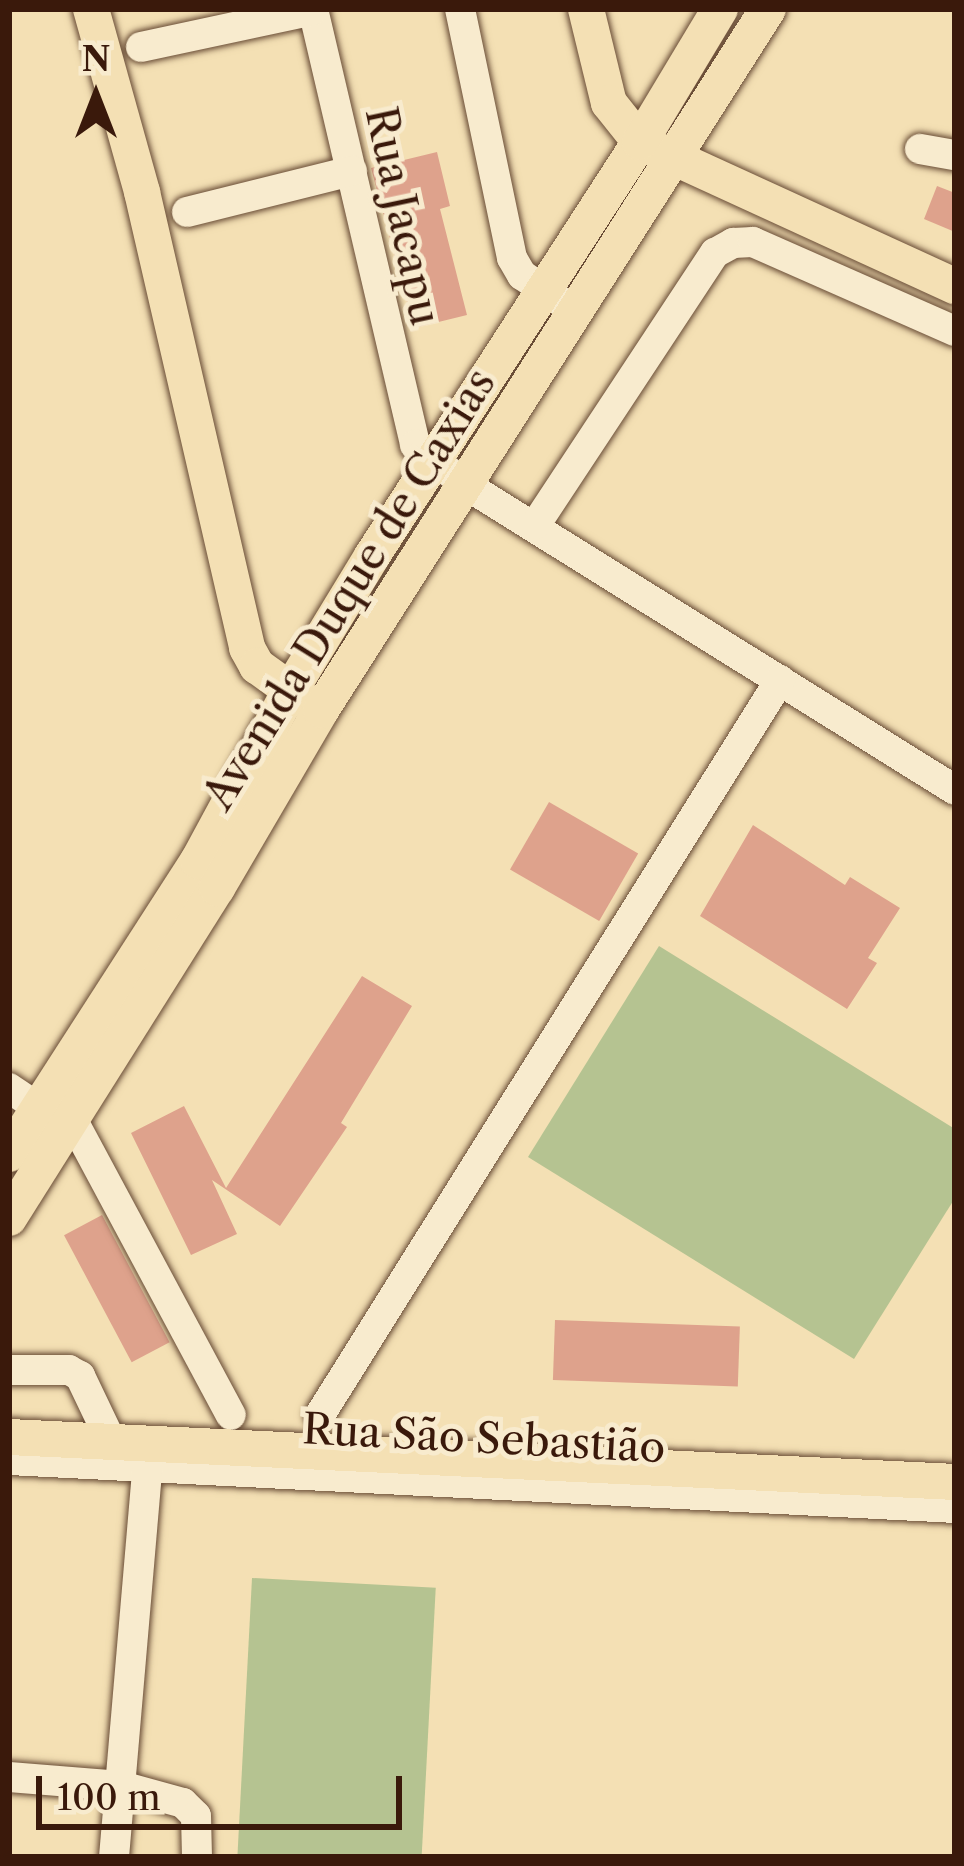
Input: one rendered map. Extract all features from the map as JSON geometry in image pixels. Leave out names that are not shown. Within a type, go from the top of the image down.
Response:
[{"type":"main road","points":[[91,9],[142,192],[240,626],[257,665],[305,701]]},
{"type":"main road","points":[[586,9],[609,104],[640,142],[955,286]]},
{"type":"main road","name":"Avenida Duque de Caxias","points":[[305,701],[434,463],[640,142],[719,9]]},
{"type":"main road","name":"Avenida Duque de Caxias","points":[[9,1154],[305,701],[466,485],[768,9]]},
{"type":"main road","name":"Avenida Duque de Caxias","points":[[9,1218],[40,1104]]},
{"type":"main road","name":"Rua São Sebastião","points":[[9,1437],[112,1443],[149,1455],[955,1482]]},
{"type":"street","points":[[460,9],[512,258],[522,275],[577,311]]},
{"type":"street","name":"Rua Jacapu","points":[[141,47],[313,10],[406,424],[415,445],[466,485],[536,524],[955,790]]},
{"type":"street","points":[[920,149],[955,155]]},
{"type":"street","points":[[188,212],[352,171]]},
{"type":"street","points":[[536,524],[716,253],[733,243],[753,242],[955,331]]},
{"type":"street","points":[[320,1415],[780,680]]},
{"type":"street","points":[[40,1104],[231,1415]]},
{"type":"street","points":[[9,1370],[70,1370],[80,1376],[112,1443]]},
{"type":"street","points":[[114,1857],[149,1455]]},
{"type":"street","name":"Rua São Sebastião","points":[[9,1460],[149,1455],[955,1508]]},
{"type":"street","points":[[9,1777],[121,1786],[190,1806],[197,1857]]},
{"type":"green space","points":[[659,946],[955,1129],[955,1198],[854,1359],[528,1157]]},
{"type":"green space","points":[[252,1578],[436,1588],[422,1857],[237,1857]]},
{"type":"building","points":[[437,152],[450,206],[440,209],[467,315],[414,328],[371,168]]},
{"type":"building","points":[[937,186],[955,193],[955,232],[924,219]]},
{"type":"building","points":[[549,802],[638,854],[599,921],[510,870]]},
{"type":"building","points":[[753,825],[845,885],[850,877],[900,908],[868,958],[877,963],[847,1009],[700,916]]},
{"type":"building","points":[[362,976],[412,1006],[341,1123],[347,1127],[280,1226],[212,1180],[237,1234],[191,1255],[131,1133],[184,1106],[226,1188]]},
{"type":"building","points":[[102,1215],[170,1342],[132,1362],[64,1235]]},
{"type":"building","points":[[555,1320],[740,1326],[738,1386],[553,1380]]}]
